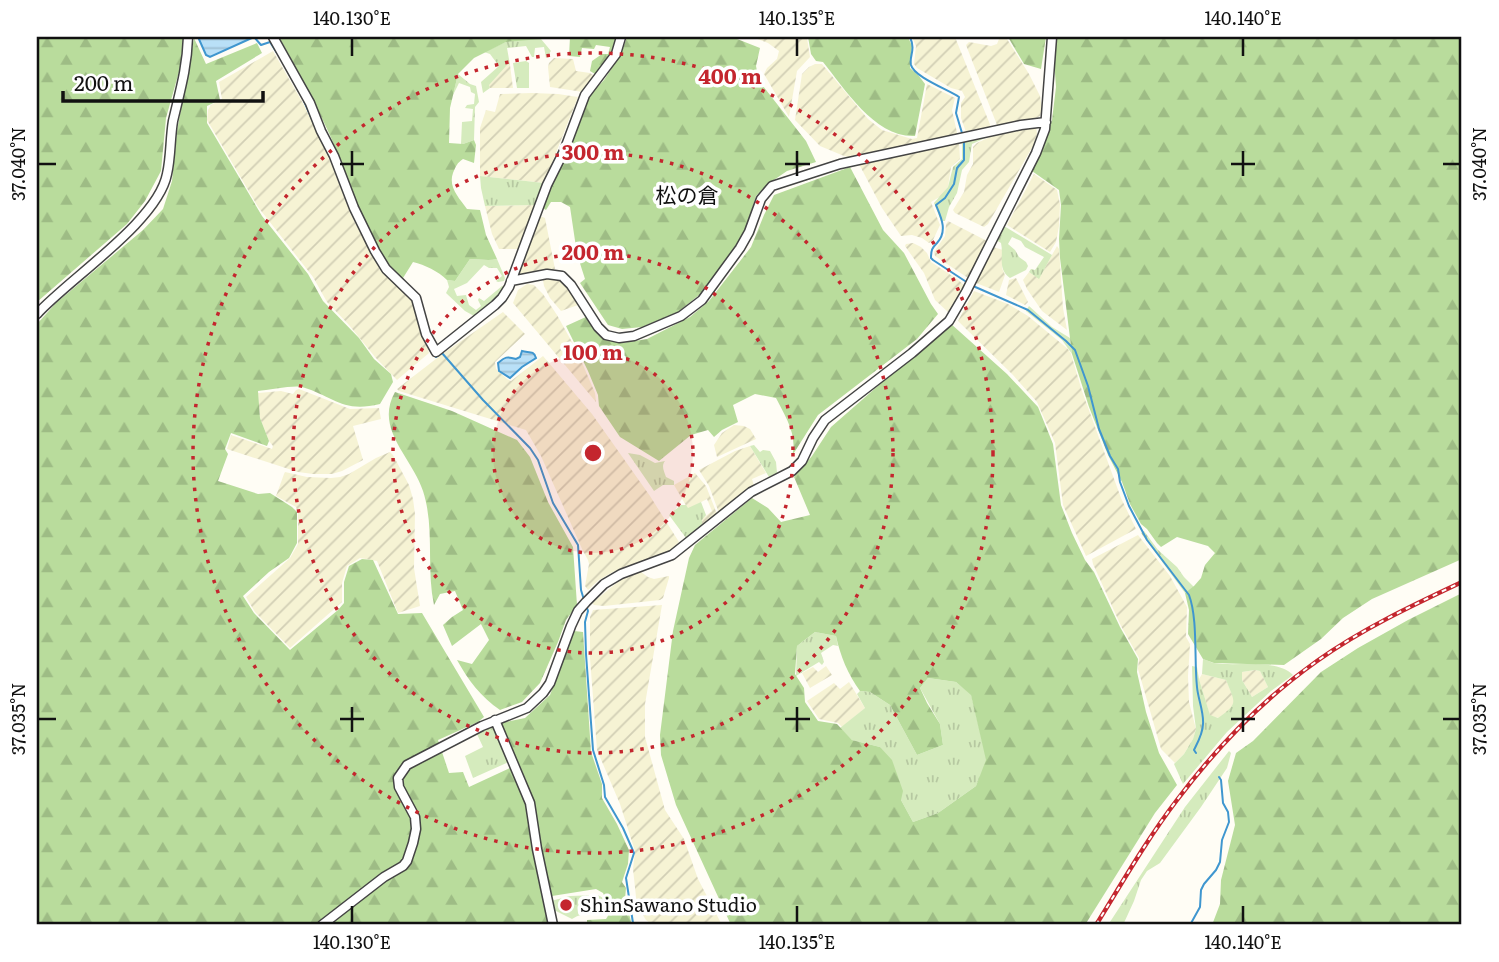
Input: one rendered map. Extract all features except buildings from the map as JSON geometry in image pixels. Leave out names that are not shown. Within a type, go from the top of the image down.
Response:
[{"type":"street","points":[[37,313],[132,228],[149,210],[161,191],[167,175],[173,122],[185,74],[188,37]]},
{"type":"street","points":[[273,37],[310,103],[375,251],[386,269],[415,295],[426,334],[436,352],[502,298],[585,95],[616,54],[621,37]]},
{"type":"street","points":[[322,925],[407,860],[416,829],[415,817],[399,787],[398,778],[407,765],[471,731],[527,708],[543,693],[555,671],[578,611],[604,584],[621,574],[672,555],[751,492],[798,466],[825,420],[949,321],[1035,153],[1046,122],[1052,37]]},
{"type":"street","points":[[511,281],[552,273],[562,276],[606,335],[619,338],[634,335],[681,316],[702,300],[740,248],[761,199],[772,186],[840,164],[1046,122]]},
{"type":"street","points":[[495,720],[530,803],[553,925]]},
{"type":"shaded area","points":[[752,37],[807,38],[810,57],[797,71],[789,117],[764,74],[777,59],[779,51]]},
{"type":"shaded area","points":[[912,37],[955,37],[991,127],[989,129],[967,135],[961,118],[961,103],[965,97],[962,91],[951,88],[917,68],[914,64],[916,46]]},
{"type":"shaded area","points":[[999,39],[1007,39],[1029,74],[1040,96],[1042,108],[1040,116],[1036,118],[1004,127],[997,125],[966,45],[969,42],[991,46],[997,44]]},
{"type":"shaded area","points":[[273,51],[304,105],[352,217],[380,270],[412,297],[429,353],[397,380],[327,302],[313,277],[258,207],[207,120],[211,105],[222,99],[219,82]]},
{"type":"shaded area","points":[[554,58],[573,59],[576,71],[590,73],[596,77],[583,92],[550,87],[548,67]]},
{"type":"shaded area","points":[[508,64],[513,88],[490,88],[488,85]]},
{"type":"shaded area","points":[[815,64],[822,64],[868,119],[882,130],[912,139],[917,138],[927,84],[955,98],[952,110],[958,137],[855,158],[820,146],[795,120],[802,74]]},
{"type":"shaded area","points":[[532,93],[578,97],[544,183],[480,176],[480,128],[486,110],[495,112],[500,94]]},
{"type":"shaded area","points":[[1036,126],[1037,134],[1033,146],[988,224],[984,227],[955,213],[953,210],[964,192],[967,175],[973,164],[973,147],[992,136]]},
{"type":"shaded area","points":[[959,142],[960,159],[951,167],[948,187],[941,196],[931,202],[940,225],[933,240],[929,243],[912,235],[901,236],[882,208],[859,164]]},
{"type":"shaded area","points":[[1034,174],[1057,190],[1060,204],[1056,242],[1050,252],[1007,225]]},
{"type":"shaded area","points":[[537,205],[519,249],[499,249],[485,206]]},
{"type":"shaded area","points":[[540,216],[545,218],[555,269],[550,272],[517,275]]},
{"type":"shaded area","points":[[948,221],[987,241],[968,278],[935,256],[934,252],[945,236]]},
{"type":"shaded area","points":[[913,243],[927,253],[931,262],[964,285],[948,312],[935,300],[924,273],[905,246]]},
{"type":"shaded area","points":[[1057,246],[1067,330],[1042,311],[1023,280],[1029,272],[1039,278]]},
{"type":"shaded area","points":[[993,247],[1003,250],[1002,268],[1005,275],[999,292],[976,283]]},
{"type":"shaded area","points":[[544,278],[561,279],[578,305],[561,311],[550,298],[544,286]]},
{"type":"shaded area","points":[[1016,278],[1028,302],[1025,305],[1006,295],[1009,280]]},
{"type":"shaded area","points":[[527,284],[534,285],[543,294],[557,315],[577,351],[595,393],[596,402],[513,303],[518,290]]},
{"type":"shaded area","points":[[974,291],[1008,304],[1028,316],[1068,349],[1121,498],[1136,529],[1086,556],[1063,505],[1055,443],[1037,402],[958,321]]},
{"type":"shaded area","points":[[503,312],[525,334],[495,362],[496,369],[511,381],[543,356],[592,414],[650,496],[679,542],[670,551],[613,572],[588,590],[585,586],[588,560],[541,456],[526,430],[397,389]]},
{"type":"shaded area","points":[[299,389],[350,409],[379,408],[381,419],[353,426],[363,460],[332,474],[313,474],[298,472],[227,449],[231,435],[272,449],[260,418],[258,393],[281,391],[293,394]]},
{"type":"shaded area","points":[[734,425],[750,429],[756,439],[717,457],[714,445],[722,433]]},
{"type":"shaded area","points":[[750,446],[766,473],[752,479],[754,486],[719,513],[709,486],[699,470]]},
{"type":"shaded area","points":[[390,452],[409,485],[413,499],[414,568],[420,606],[398,613],[377,561],[360,558],[347,566],[342,583],[342,602],[290,648],[255,612],[246,597],[290,558],[298,544],[296,507],[276,496],[285,472],[307,477],[340,477]]},
{"type":"shaded area","points":[[695,473],[706,486],[717,514],[702,526],[701,520],[712,511],[707,499],[688,509],[674,485]]},
{"type":"shaded area","points":[[1138,535],[1170,576],[1187,607],[1186,637],[1190,644],[1189,702],[1196,729],[1184,754],[1175,763],[1161,749],[1138,669],[1139,658],[1121,626],[1092,559]]},
{"type":"shaded area","points":[[641,572],[654,579],[669,576],[663,598],[604,606],[592,603],[619,581]]},
{"type":"shaded area","points":[[662,605],[645,704],[645,737],[665,810],[684,839],[698,879],[722,925],[653,925],[646,920],[637,906],[633,869],[635,851],[620,804],[597,750],[590,658],[590,617],[593,610]]},
{"type":"shaded area","points":[[826,666],[832,675],[810,688],[802,673],[813,667],[818,672]]},
{"type":"shaded area","points":[[1260,671],[1268,687],[1252,697],[1242,680],[1242,672]]},
{"type":"shaded area","points":[[1202,674],[1226,680],[1235,701],[1232,708],[1219,718],[1210,716],[1199,679]]},
{"type":"shaded area","points":[[849,682],[865,708],[842,727],[838,723],[819,719],[807,701],[834,683],[840,689]]},
{"type":"green space","points":[[37,37],[184,37],[180,68],[166,118],[161,171],[145,201],[127,224],[37,302]]},
{"type":"green space","points":[[279,37],[541,37],[506,42],[474,58],[458,74],[450,108],[449,143],[463,144],[474,140],[476,145],[474,163],[463,159],[456,167],[452,178],[453,188],[467,209],[480,210],[486,235],[497,259],[470,259],[455,281],[447,280],[431,269],[413,262],[403,278],[392,271],[372,239],[333,142]]},
{"type":"green space","points":[[570,37],[616,37],[610,57],[595,74],[590,71],[592,61],[602,54],[608,54],[610,47],[596,45],[594,49],[582,48],[580,57],[569,56]]},
{"type":"green space","points":[[627,37],[732,37],[760,48],[756,66],[759,81],[806,141],[816,162],[787,171],[756,196],[744,233],[704,291],[678,312],[642,327],[622,329],[608,325],[580,283],[585,279],[577,254],[570,207],[561,202],[551,202],[546,210],[541,207],[567,154],[589,96],[604,80],[621,54]]},
{"type":"green space","points":[[808,37],[908,37],[912,46],[910,68],[925,84],[915,136],[900,135],[887,129],[862,110],[823,62],[816,61],[811,54]]},
{"type":"green space","points":[[1008,37],[1046,37],[1041,69],[1024,64]]},
{"type":"green space","points":[[1057,37],[1462,37],[1462,559],[1372,599],[1343,618],[1321,639],[1284,665],[1214,663],[1203,659],[1188,634],[1189,610],[1185,593],[1201,578],[1205,565],[1215,553],[1208,546],[1177,537],[1161,547],[1157,543],[1141,524],[1130,504],[1089,407],[1072,354],[1060,258],[1059,190],[1032,171],[1052,120]]},
{"type":"green space","points":[[194,38],[206,64],[257,43],[262,53],[216,81],[220,100],[207,106],[207,123],[262,216],[308,274],[323,301],[359,338],[374,359],[391,374],[393,382],[380,404],[356,407],[339,403],[302,387],[258,391],[260,418],[269,441],[267,446],[231,433],[225,449],[228,454],[218,481],[258,494],[270,493],[292,507],[297,512],[297,543],[289,558],[243,596],[254,613],[290,650],[344,603],[344,582],[349,566],[362,559],[373,560],[398,614],[422,613],[484,717],[438,740],[449,773],[463,772],[469,787],[510,768],[527,805],[533,850],[549,925],[37,925],[37,324],[56,303],[143,230],[163,209],[172,181],[177,131]]},
{"type":"green space","points":[[541,39],[551,51],[546,58],[544,47],[535,48],[534,57],[526,46],[507,48],[510,65],[508,64],[483,93],[481,82],[499,66],[490,54],[484,52],[506,42]]},
{"type":"green space","points":[[513,63],[529,63],[529,88],[517,88]]},
{"type":"green space","points":[[458,74],[476,86],[479,102],[475,107],[474,140],[463,144],[462,122],[472,121],[473,109],[465,108],[474,104],[475,94],[470,87],[459,83],[453,95]]},
{"type":"green space","points":[[992,135],[972,144],[969,162],[962,170],[957,193],[945,221],[941,221],[934,203],[948,187],[953,167],[962,159],[962,144],[965,140]]},
{"type":"green space","points":[[850,167],[883,230],[904,253],[938,314],[917,339],[818,415],[792,456],[792,433],[776,398],[755,394],[733,405],[738,422],[714,437],[708,430],[691,435],[659,461],[620,437],[599,406],[598,395],[566,326],[588,316],[598,335],[622,343],[647,339],[690,317],[709,301],[751,247],[774,195]]},
{"type":"green space","points":[[480,176],[544,183],[537,205],[485,206]]},
{"type":"green space","points":[[1004,226],[1052,255],[1039,279],[1029,272],[1031,269],[1035,270],[1044,257],[1012,237],[1008,244],[1028,266],[1026,270],[1010,278],[1004,271],[1001,243],[996,240]]},
{"type":"green space","points":[[470,259],[497,259],[505,278],[504,281],[496,281],[502,276],[497,268],[484,265],[467,283],[454,289],[457,296],[466,295],[469,305],[476,310],[481,306],[479,298],[484,301],[502,286],[505,287],[487,308],[474,316],[446,293],[449,287],[447,280],[455,281]]},
{"type":"green space","points":[[1029,306],[1052,327],[1070,338],[1072,354],[1062,340],[1026,311]]},
{"type":"green space","points":[[950,323],[1007,374],[1038,407],[1053,444],[1061,505],[1085,560],[1094,572],[1138,659],[1137,672],[1146,712],[1159,753],[1177,785],[1155,813],[1085,925],[731,925],[676,805],[661,755],[660,735],[673,631],[689,558],[695,545],[752,498],[768,508],[781,522],[810,515],[794,477],[831,427]],"holes":[[[815,632],[836,636],[845,665],[860,691],[870,692],[890,705],[917,755],[943,745],[940,724],[920,688],[928,678],[956,682],[971,695],[986,760],[976,786],[938,813],[913,822],[901,800],[903,791],[892,760],[880,747],[852,740],[837,724],[818,721],[805,702],[804,688],[795,674],[797,646]]]},
{"type":"green space","points":[[395,392],[452,411],[517,440],[530,457],[548,502],[573,547],[577,605],[566,620],[540,683],[522,702],[500,710],[481,694],[457,660],[472,664],[489,640],[481,624],[452,646],[443,625],[463,610],[455,591],[440,594],[434,605],[427,505],[418,479],[392,431],[390,405]]},
{"type":"green space","points":[[754,445],[760,452],[770,451],[776,462],[777,473],[769,477],[750,446]]},
{"type":"green space","points":[[628,453],[640,455],[655,463],[665,461],[663,467],[666,477],[674,481],[674,485],[663,485],[654,491]]},
{"type":"green space","points":[[701,502],[706,515],[702,526],[686,538],[669,515],[681,505],[688,508]]},
{"type":"green space","points":[[1144,531],[1158,550],[1194,587],[1185,593],[1141,533]]},
{"type":"green space","points":[[1462,593],[1462,925],[1212,925],[1220,904],[1221,880],[1235,825],[1228,781],[1236,753],[1253,741],[1321,672],[1358,648]]},
{"type":"green space","points":[[574,631],[583,632],[591,752],[602,784],[602,798],[629,850],[622,882],[626,888],[625,899],[632,925],[587,925],[587,920],[606,919],[611,911],[603,893],[596,889],[552,896],[534,804],[501,723],[525,718],[550,695]]},
{"type":"green space","points":[[815,632],[836,636],[838,646],[833,645],[821,653],[824,662],[822,665],[819,662],[796,676],[797,646]]},
{"type":"green space","points":[[1203,659],[1223,664],[1267,665],[1286,670],[1293,675],[1271,691],[1227,732],[1183,784],[1174,764],[1184,754],[1196,729],[1192,666],[1197,667],[1210,715],[1218,718],[1233,702],[1226,680],[1202,674]],"holes":[[[1260,671],[1268,687],[1252,697],[1242,680],[1242,672]]]},
{"type":"green space","points":[[928,678],[956,682],[971,694],[987,761],[976,786],[938,813],[913,822],[901,800],[880,747],[852,740],[840,728],[865,708],[857,694],[860,691],[870,692],[890,705],[917,755],[943,745],[940,724],[920,688]]},
{"type":"green space","points":[[492,726],[497,727],[511,761],[473,778],[465,756],[483,747],[476,732]]},
{"type":"green space","points":[[1229,751],[1231,753],[1227,768],[1201,807],[1160,863],[1147,871],[1141,880],[1123,925],[1108,925],[1185,807]]},
{"type":"green space","points":[[598,895],[603,898],[605,912],[584,914],[572,919],[552,909],[551,901],[570,896]]},
{"type":"water","points":[[198,37],[254,37],[210,57],[206,55]]},
{"type":"water","points":[[522,351],[532,353],[536,358],[510,378],[499,371],[498,363],[502,359],[516,359]]},
{"type":"waterway","points":[[254,37],[261,45],[270,42],[277,53]]},
{"type":"waterway","points":[[910,37],[911,65],[914,70],[959,97],[956,113],[962,133]]},
{"type":"waterway","points":[[304,101],[328,153]]},
{"type":"waterway","points":[[964,142],[964,160],[957,168],[954,184],[945,198],[936,205],[943,229],[932,249],[931,258],[968,283]]},
{"type":"waterway","points":[[973,286],[1028,310],[1075,350],[1099,429],[1118,469],[1129,506],[1147,540],[1189,595],[1195,628],[1197,687],[1203,719],[1201,734],[1194,750],[1196,753]]},
{"type":"waterway","points":[[435,355],[436,357],[442,353],[538,460],[553,503],[578,545],[584,600]]},
{"type":"waterway","points":[[586,605],[586,654],[593,750],[605,797],[634,853],[626,878],[633,923],[637,925]]},
{"type":"waterway","points":[[1190,925],[1200,907],[1201,890],[1220,862],[1222,840],[1229,822],[1219,777]]},
{"type":"railway","points":[[1096,925],[1177,800],[1208,761],[1278,691],[1352,638],[1462,582]]},
{"type":"place","name":"ShinSawano Studio","points":[[566,905]]},
{"type":"district","name":"松の倉","points":[[687,196]]}]
